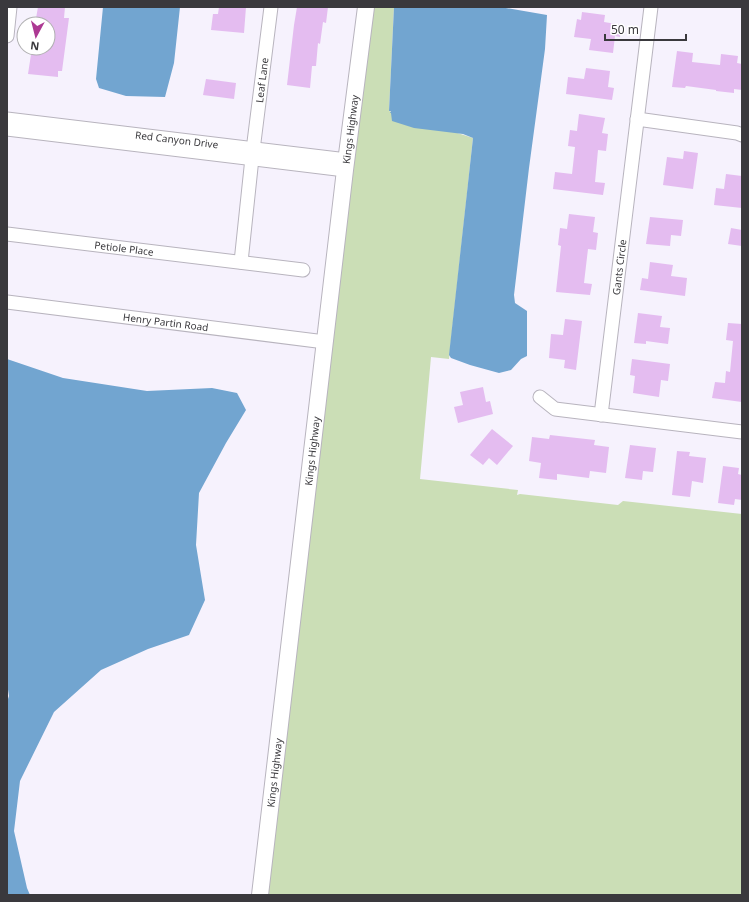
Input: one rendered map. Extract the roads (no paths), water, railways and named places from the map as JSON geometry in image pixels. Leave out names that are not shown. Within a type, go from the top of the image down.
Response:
[{"type":"street","points":[[7,36],[10,7]]},
{"type":"street","name":"Leaf Lane","points":[[253,154],[271,7]]},
{"type":"street","name":"Kings Highway","points":[[260,895],[366,7]]},
{"type":"street","name":"Gants Circle","points":[[601,415],[651,7]]},
{"type":"street","name":"Red Canyon Drive","points":[[7,119],[253,154]]},
{"type":"street","points":[[637,119],[737,133],[742,135]]},
{"type":"street","name":"Red Canyon Drive","points":[[7,129],[346,165]]},
{"type":"street","points":[[241,262],[253,154]]},
{"type":"street","name":"Petiole Place","points":[[7,234],[303,270]]},
{"type":"street","name":"Henry Partin Road","points":[[7,302],[326,342]]},
{"type":"street","points":[[540,397],[555,409],[742,432]]},
{"type":"water","points":[[103,7],[180,7],[174,63],[165,97],[126,96],[99,88],[96,79]]},
{"type":"water","points":[[394,7],[500,7],[547,15],[545,49],[514,295],[515,303],[527,311],[527,356],[521,359],[511,370],[499,373],[470,365],[451,358],[449,355],[473,138],[463,134],[414,128],[392,121],[391,111],[389,111]]},
{"type":"water","points":[[7,359],[63,378],[147,391],[212,388],[237,393],[246,410],[199,493],[196,545],[205,600],[189,635],[148,649],[101,670],[54,712],[20,781],[14,831],[27,888],[30,895],[7,895],[7,702],[9,696],[7,683]]}]
